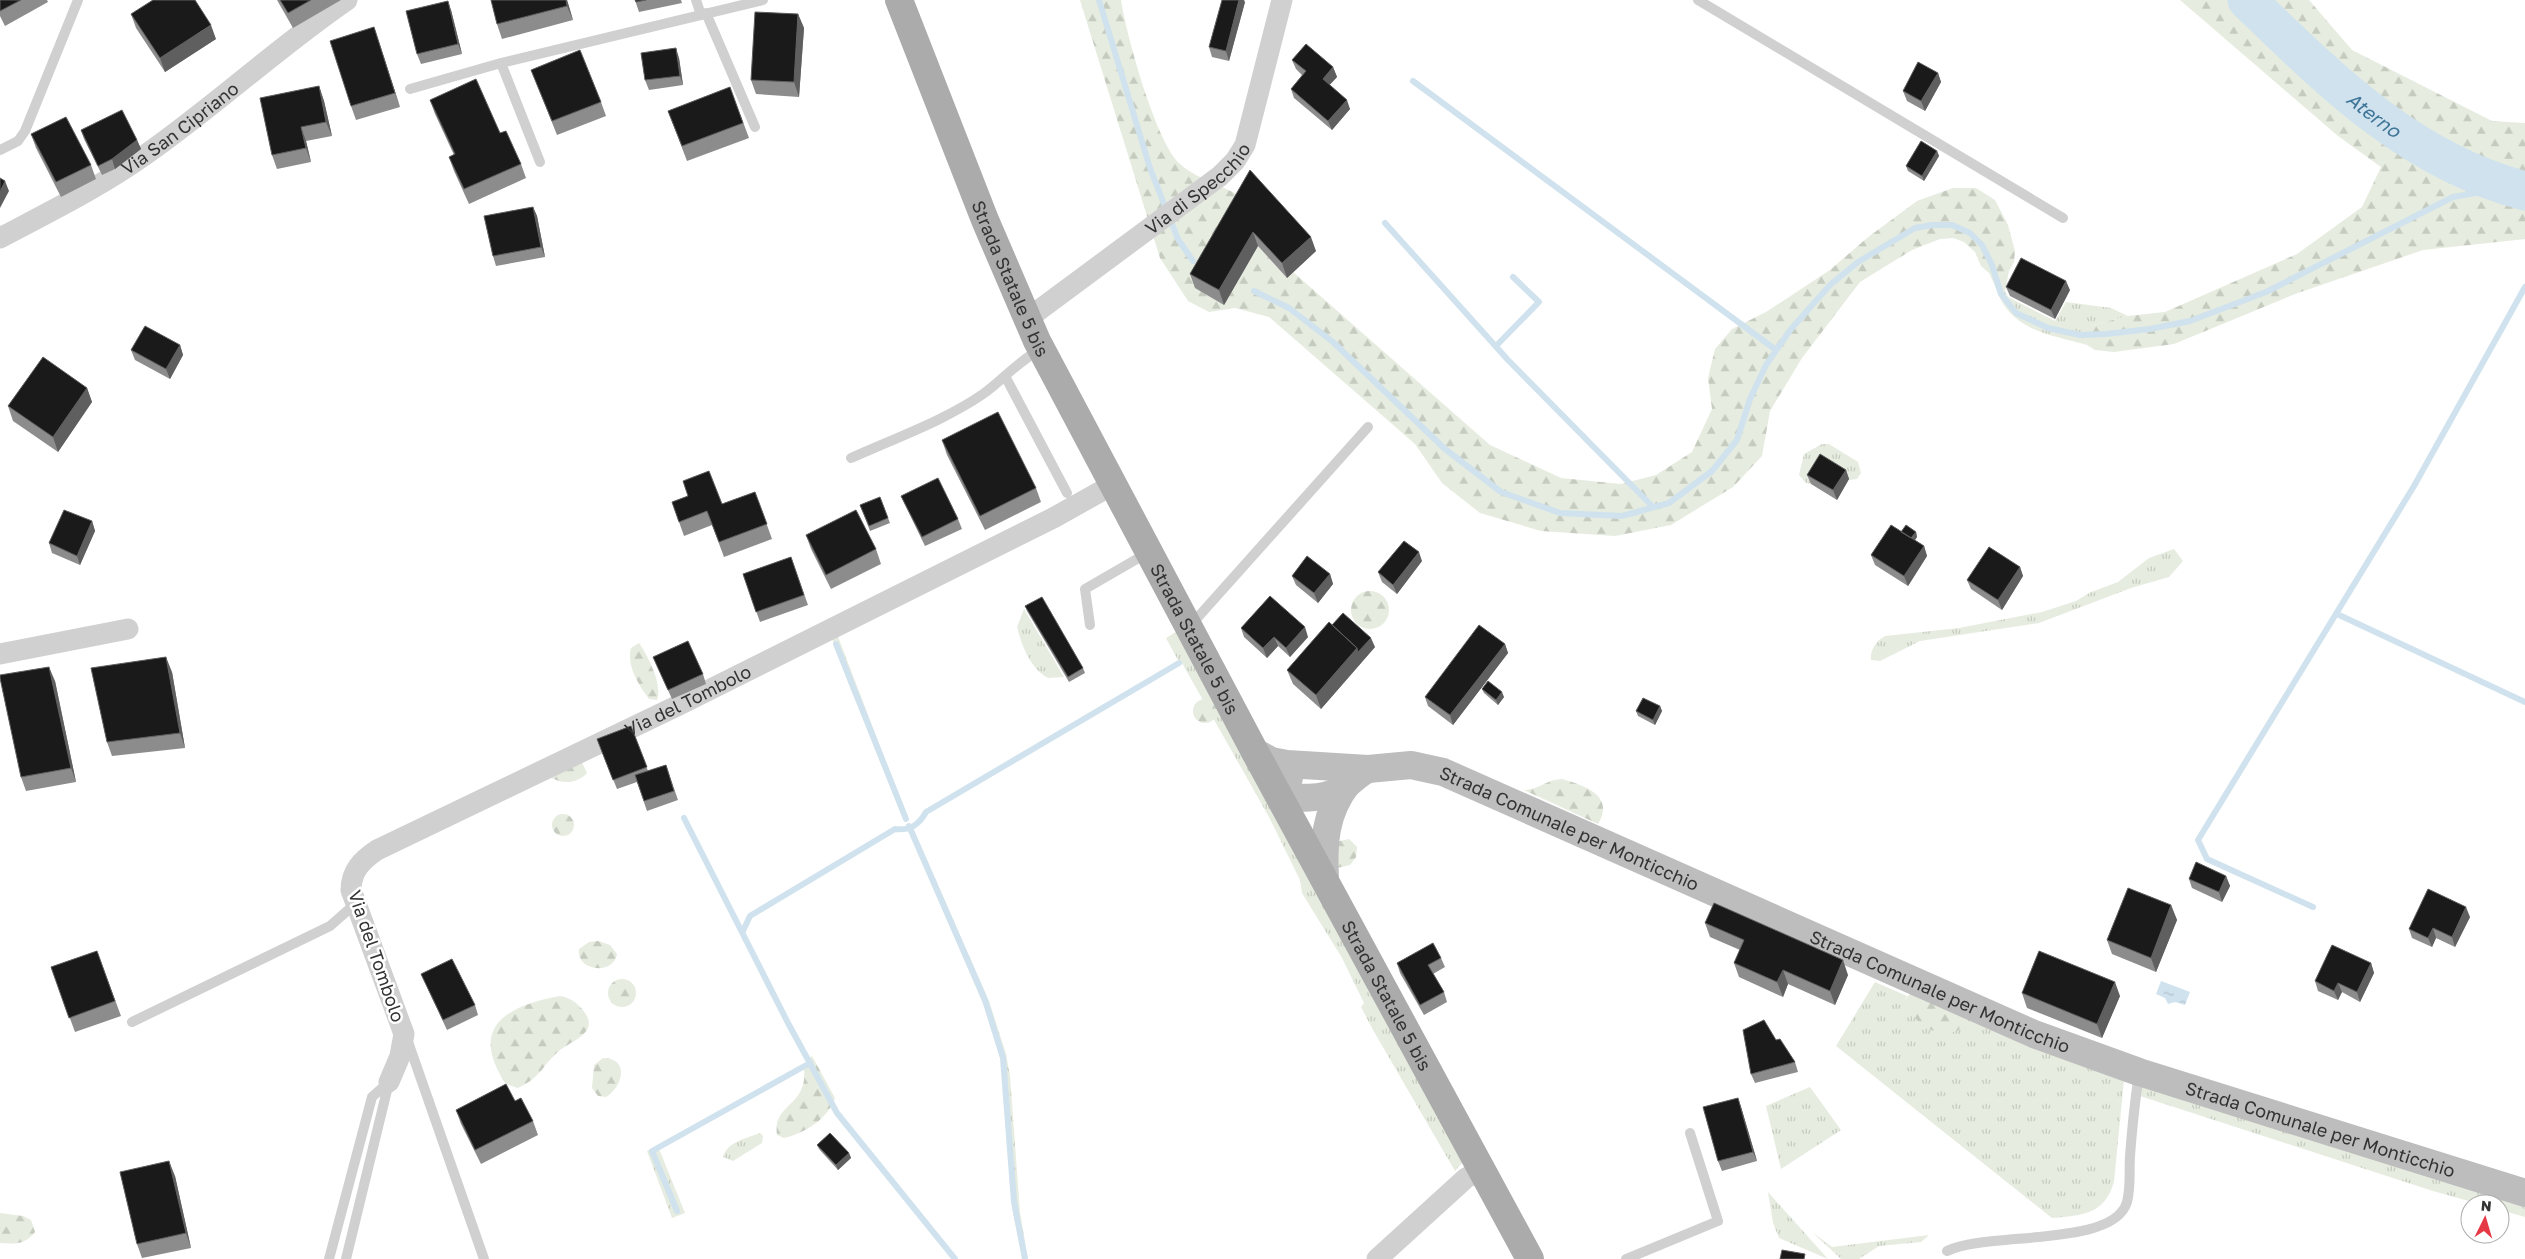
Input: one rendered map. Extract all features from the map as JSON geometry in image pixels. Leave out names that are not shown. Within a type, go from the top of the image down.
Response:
[{"type":"main road","name":"Strada Statale 5 bis","points":[[899,0],[1027,320],[1255,752],[1483,1169],[1530,1259]]},
{"type":"main road","name":"Strada Comunale per Monticchio","points":[[1255,752],[1278,763],[1348,773]]},
{"type":"main road","name":"Strada Comunale per Monticchio","points":[[1278,794],[1282,784],[1292,775],[1311,768],[1348,773],[1410,765],[1429,768],[1456,777],[2043,1038],[2139,1072],[2525,1193]]},
{"type":"main road","points":[[1325,879],[1324,843],[1328,821],[1348,773]]},
{"type":"street","name":"Via San Cipriano","points":[[0,238],[123,170],[198,116],[247,75],[347,0]]},
{"type":"street","name":"Via di Specchio","points":[[1027,320],[1220,176],[1238,158],[1249,134],[1282,0]]},
{"type":"street","name":"Via del Tombolo","points":[[389,1082],[400,1056],[404,1034],[355,904],[351,880],[357,868],[377,850],[679,705],[1114,484]]},
{"type":"street","points":[[0,654],[128,629]]},
{"type":"street","points":[[1377,1259],[1466,1178],[1483,1169]]},
{"type":"lane","points":[[0,150],[18,141],[25,130],[78,0]]},
{"type":"lane","points":[[696,0],[756,127]]},
{"type":"lane","points":[[410,89],[501,63],[763,0]]},
{"type":"lane","points":[[1698,0],[2063,218]]},
{"type":"lane","points":[[501,63],[540,162]]},
{"type":"lane","points":[[851,458],[959,409],[1005,376],[1018,363],[1042,349]]},
{"type":"lane","points":[[1005,376],[1066,493]]},
{"type":"lane","points":[[1189,627],[1368,427]]},
{"type":"lane","points":[[1090,625],[1085,589],[1150,551]]},
{"type":"lane","points":[[132,1022],[330,926],[355,904]]},
{"type":"lane","points":[[404,1034],[420,1071],[484,1259]]},
{"type":"lane","points":[[1947,1251],[1972,1243],[2092,1229],[2117,1217],[2126,1207],[2129,1195],[2132,1129],[2139,1072]]},
{"type":"lane","points":[[329,1259],[372,1097],[389,1082]]},
{"type":"lane","points":[[346,1259],[389,1082]]},
{"type":"lane","points":[[1626,1259],[1718,1221],[1690,1133]]},
{"type":"green space","points":[[1080,0],[1121,0],[1143,87],[1161,134],[1171,152],[1187,170],[1230,190],[1246,200],[1224,304],[1258,246],[1287,278],[1293,272],[1490,445],[1561,478],[1621,484],[1656,475],[1692,452],[1712,409],[1708,378],[1715,349],[1732,329],[1766,312],[1830,270],[1867,238],[1917,201],[1953,188],[1976,188],[1995,200],[2008,225],[2015,251],[2014,262],[2009,271],[2000,275],[1989,273],[1981,266],[1975,252],[1964,242],[1953,238],[1940,239],[1912,250],[1860,282],[1802,358],[1770,411],[1762,456],[1733,487],[1671,525],[1615,536],[1541,531],[1480,513],[1442,483],[1415,444],[1269,317],[1235,308],[1209,312],[1188,301],[1160,258]]},
{"type":"green space","points":[[2180,0],[2309,0],[2352,50],[2492,121],[2525,123],[2525,239],[2423,250],[2295,294],[2174,344],[2114,352],[2095,350],[2087,345],[2084,337],[2086,330],[2093,325],[2128,316],[2165,312],[2297,254],[2362,207],[2381,167],[2338,136]]},
{"type":"green space","points":[[2009,271],[2005,291],[2008,297],[2055,321],[2066,302],[2111,308],[2128,316],[2093,325],[2084,337],[2087,345],[2041,332],[2021,322],[2004,305],[1989,273],[2000,275]]},
{"type":"green space","points":[[1822,444],[1829,444],[1858,462],[1861,473],[1857,479],[1849,480],[1843,476],[1813,484],[1806,483],[1799,475],[1804,454]]},
{"type":"green space","points":[[2174,549],[2183,561],[2169,577],[2131,588],[2039,623],[1920,641],[1880,661],[1871,660],[1874,646],[1885,636],[1959,628],[2042,612],[2076,601],[2091,592],[2118,582],[2149,558]]},
{"type":"green space","points":[[1370,591],[1377,592],[1383,597],[1388,603],[1388,617],[1383,623],[1377,628],[1370,629],[1363,628],[1357,623],[1352,617],[1351,610],[1352,603],[1357,597],[1363,592]]},
{"type":"green space","points":[[1024,609],[1064,677],[1048,678],[1036,668],[1028,656],[1021,642],[1017,627]]},
{"type":"green space","points":[[1178,631],[1463,1162],[1455,1171],[1373,1030],[1361,1007],[1364,1003],[1342,958],[1302,893],[1300,880],[1269,817],[1182,663],[927,812],[924,819],[913,828],[989,1001],[1006,1054],[1010,1076],[1020,1213],[1028,1259],[1023,1259],[1013,1213],[1002,1055],[987,1013],[909,830],[895,830],[752,916],[748,923],[746,917],[894,828],[912,825],[925,812],[1179,662],[1166,638]]},
{"type":"green space","points":[[837,634],[906,814],[906,819],[851,690],[831,636]]},
{"type":"green space","points":[[639,643],[656,679],[658,687],[657,700],[649,699],[641,688],[632,668],[630,661],[631,648]]},
{"type":"green space","points":[[1205,699],[1213,703],[1217,711],[1213,719],[1205,723],[1197,719],[1193,711],[1197,703]]},
{"type":"green space","points":[[575,748],[587,773],[579,779],[569,782],[559,781],[549,776]]},
{"type":"green space","points":[[1562,779],[1588,789],[1600,799],[1603,806],[1598,824],[1524,790]]},
{"type":"green space","points":[[559,814],[567,814],[574,821],[574,829],[567,836],[559,836],[552,829],[552,821]]},
{"type":"green space","points":[[1349,839],[1357,847],[1356,857],[1350,865],[1337,868],[1335,842]]},
{"type":"green space","points":[[598,941],[610,945],[617,954],[614,961],[603,968],[589,966],[580,957],[579,949],[589,942]]},
{"type":"green space","points":[[622,979],[632,983],[636,993],[632,1003],[622,1007],[612,1003],[608,993],[612,983]]},
{"type":"green space","points":[[1875,982],[1907,996],[1905,1000],[1957,1011],[2124,1080],[2114,1182],[2110,1193],[2104,1201],[2098,1207],[2083,1214],[2052,1218],[1836,1046]]},
{"type":"green space","points":[[1913,990],[1947,1005],[1954,1011],[1960,1017],[1961,1023],[1958,1031],[1940,1032],[1925,1027],[1919,1022],[1913,1016],[1905,1000]]},
{"type":"green space","points":[[560,996],[572,1000],[582,1009],[589,1024],[587,1029],[578,1039],[559,1051],[526,1084],[518,1088],[506,1084],[495,1064],[491,1048],[492,1034],[498,1022],[509,1013],[523,1006]]},
{"type":"green space","points":[[812,1056],[835,1098],[832,1106],[815,1124],[800,1133],[784,1138],[777,1135],[779,1119],[800,1092],[804,1080],[804,1067]]},
{"type":"green space","points":[[603,1058],[612,1059],[617,1063],[621,1074],[616,1087],[606,1097],[598,1096],[592,1088],[594,1065]]},
{"type":"green space","points":[[804,1066],[804,1069],[659,1149],[685,1213],[672,1218],[647,1151]]},
{"type":"green space","points":[[2141,1086],[2490,1194],[2460,1194],[2460,1199],[2140,1096]]},
{"type":"green space","points":[[1810,1087],[1841,1130],[1781,1169],[1766,1106]]},
{"type":"green space","points":[[760,1133],[763,1136],[762,1143],[733,1161],[723,1157],[733,1144]]},
{"type":"green space","points":[[1768,1192],[1828,1259],[1779,1238],[1773,1223]]},
{"type":"green space","points":[[2510,1200],[2525,1205],[2525,1217],[2510,1213]]},
{"type":"green space","points":[[0,1213],[23,1216],[31,1220],[35,1232],[19,1243],[0,1243]]},
{"type":"green space","points":[[1812,1232],[1832,1247],[1929,1235],[1921,1242],[1879,1246],[1859,1259],[1841,1259]]},
{"type":"water","points":[[2161,981],[2190,992],[2185,1005],[2175,1002],[2168,1004],[2165,998],[2156,994]]},
{"type":"building","points":[[0,0],[21,0],[0,11]]},
{"type":"building","points":[[153,0],[195,0],[211,25],[160,58],[131,14]]},
{"type":"building","points":[[280,0],[311,0],[288,13]]},
{"type":"building","points":[[491,0],[566,0],[567,6],[497,24]]},
{"type":"building","points":[[1222,0],[1239,0],[1226,51],[1209,47]]},
{"type":"building","points":[[448,1],[458,44],[417,54],[406,11]]},
{"type":"building","points":[[755,12],[798,14],[794,82],[751,80]]},
{"type":"building","points":[[374,27],[395,93],[351,106],[330,41]]},
{"type":"building","points":[[1306,44],[1333,67],[1323,79],[1347,100],[1328,121],[1291,89],[1306,71],[1292,60]]},
{"type":"building","points":[[676,48],[680,76],[645,80],[641,53]]},
{"type":"building","points":[[580,50],[601,102],[552,121],[531,70]]},
{"type":"building","points":[[1918,62],[1938,73],[1921,101],[1903,91]]},
{"type":"building","points":[[476,79],[500,133],[506,131],[521,164],[464,189],[449,157],[455,154],[430,100]]},
{"type":"building","points":[[319,86],[326,122],[301,127],[306,148],[272,155],[260,98]]},
{"type":"building","points":[[730,87],[743,123],[682,146],[668,111]]},
{"type":"building","points":[[122,110],[137,140],[112,159],[98,166],[81,130]]},
{"type":"building","points":[[66,117],[91,165],[56,182],[31,134]]},
{"type":"building","points":[[1921,141],[1937,151],[1922,176],[1906,166]]},
{"type":"building","points":[[1250,170],[1311,237],[1282,263],[1253,232],[1219,290],[1190,274]]},
{"type":"building","points":[[0,178],[5,181],[0,192]]},
{"type":"building","points":[[533,207],[541,247],[493,256],[484,216]]},
{"type":"building","points":[[2021,258],[2066,281],[2051,310],[2006,287]]},
{"type":"building","points":[[145,326],[180,345],[166,369],[131,350]]},
{"type":"building","points":[[43,357],[87,388],[53,437],[8,406]]},
{"type":"building","points":[[998,412],[1036,488],[980,516],[942,440]]},
{"type":"building","points":[[1820,454],[1846,470],[1833,490],[1807,475]]},
{"type":"building","points":[[709,471],[722,504],[755,492],[767,524],[719,542],[707,511],[679,522],[672,502],[688,496],[683,481]]},
{"type":"building","points":[[938,478],[958,519],[922,537],[901,496]]},
{"type":"building","points":[[880,497],[888,518],[869,526],[860,505]]},
{"type":"building","points":[[64,510],[92,521],[77,556],[49,543]]},
{"type":"building","points":[[856,510],[876,549],[826,575],[806,535]]},
{"type":"building","points":[[1891,525],[1924,546],[1904,576],[1871,555]]},
{"type":"building","points":[[1906,525],[1916,532],[1911,538],[1901,532]]},
{"type":"building","points":[[1404,541],[1419,552],[1393,585],[1378,572]]},
{"type":"building","points":[[1989,547],[2020,567],[1998,600],[1967,580]]},
{"type":"building","points":[[1307,556],[1330,574],[1314,593],[1292,576]]},
{"type":"building","points":[[791,557],[804,595],[756,612],[743,574]]},
{"type":"building","points":[[1270,596],[1305,627],[1286,648],[1274,637],[1263,648],[1241,628]]},
{"type":"building","points":[[1042,597],[1083,668],[1068,677],[1025,606]]},
{"type":"building","points":[[1343,613],[1371,638],[1358,652],[1357,648],[1332,625]]},
{"type":"building","points":[[1329,622],[1357,648],[1316,695],[1287,670]]},
{"type":"building","points":[[1479,625],[1505,644],[1450,715],[1425,697]]},
{"type":"building","points":[[688,641],[703,674],[668,690],[653,657]]},
{"type":"building","points":[[166,657],[180,733],[107,742],[91,668]]},
{"type":"building","points":[[49,667],[71,768],[21,777],[0,675]]},
{"type":"building","points":[[1488,681],[1502,692],[1496,700],[1482,689]]},
{"type":"building","points":[[1643,698],[1660,706],[1653,720],[1636,711]]},
{"type":"building","points":[[631,726],[647,767],[613,780],[597,739]]},
{"type":"building","points":[[666,765],[674,791],[644,801],[635,775]]},
{"type":"building","points":[[2196,862],[2226,876],[2219,892],[2189,879]]},
{"type":"building","points":[[2128,888],[2171,905],[2151,958],[2107,940]]},
{"type":"building","points":[[2428,889],[2466,907],[2452,937],[2433,928],[2428,938],[2409,929]]},
{"type":"building","points":[[1714,903],[1843,960],[1830,991],[1783,970],[1777,982],[1734,963],[1744,940],[1705,923]]},
{"type":"building","points":[[1433,943],[1441,958],[1428,965],[1444,992],[1420,1005],[1397,963]]},
{"type":"building","points":[[2332,945],[2371,963],[2357,992],[2338,983],[2334,991],[2315,981]]},
{"type":"building","points":[[97,951],[115,1001],[69,1018],[51,967]]},
{"type":"building","points":[[2039,951],[2115,982],[2097,1024],[2022,993]]},
{"type":"building","points":[[452,959],[475,1005],[443,1020],[421,974]]},
{"type":"building","points":[[1764,1020],[1776,1040],[1780,1039],[1795,1062],[1751,1074],[1743,1030]]},
{"type":"building","points":[[506,1084],[515,1101],[521,1098],[533,1121],[475,1150],[456,1110]]},
{"type":"building","points":[[1738,1098],[1753,1152],[1718,1161],[1703,1107]]},
{"type":"building","points":[[830,1133],[849,1153],[836,1165],[817,1145]]},
{"type":"building","points":[[169,1161],[186,1233],[137,1244],[120,1172]]},
{"type":"building","points":[[1782,1250],[1805,1254],[1804,1259],[1780,1259]]},
{"type":"waterway","points":[[1099,0],[1150,168],[1164,204]]},
{"type":"waterway","name":"Aterno","points":[[2247,0],[2341,88],[2408,138],[2445,160],[2483,177],[2525,191]]},
{"type":"waterway","points":[[1413,81],[1776,350]]},
{"type":"waterway","points":[[1254,291],[1289,308],[1333,342],[1445,449],[1501,492],[1560,513],[1622,516],[1669,503],[1712,471],[1737,440],[1750,399],[1766,365],[1791,329],[1830,285],[1858,262],[1915,228],[1932,225],[1952,225],[1970,233],[1982,245],[1992,265],[2001,294],[2016,313],[2048,328],[2080,335],[2106,334],[2150,329],[2190,321],[2266,292],[2453,197],[2509,187]]},
{"type":"waterway","points":[[1385,223],[1508,360],[1653,507]]},
{"type":"waterway","points":[[1172,224],[1178,239],[1193,261]]},
{"type":"waterway","points":[[1496,346],[1539,302],[1513,277]]},
{"type":"waterway","points":[[2313,907],[2207,859],[2198,840],[2414,486],[2525,287]]},
{"type":"waterway","points":[[2337,614],[2525,702]]},
{"type":"waterway","points":[[836,644],[906,819]]},
{"type":"waterway","points":[[743,931],[750,916],[895,829],[905,829],[914,826],[926,812],[1179,663]]},
{"type":"waterway","points":[[684,818],[788,1023],[837,1113],[955,1259]]},
{"type":"waterway","points":[[909,826],[985,1000],[1003,1058],[1014,1202],[1025,1259]]},
{"type":"waterway","points":[[677,1211],[652,1151],[810,1063]]}]
